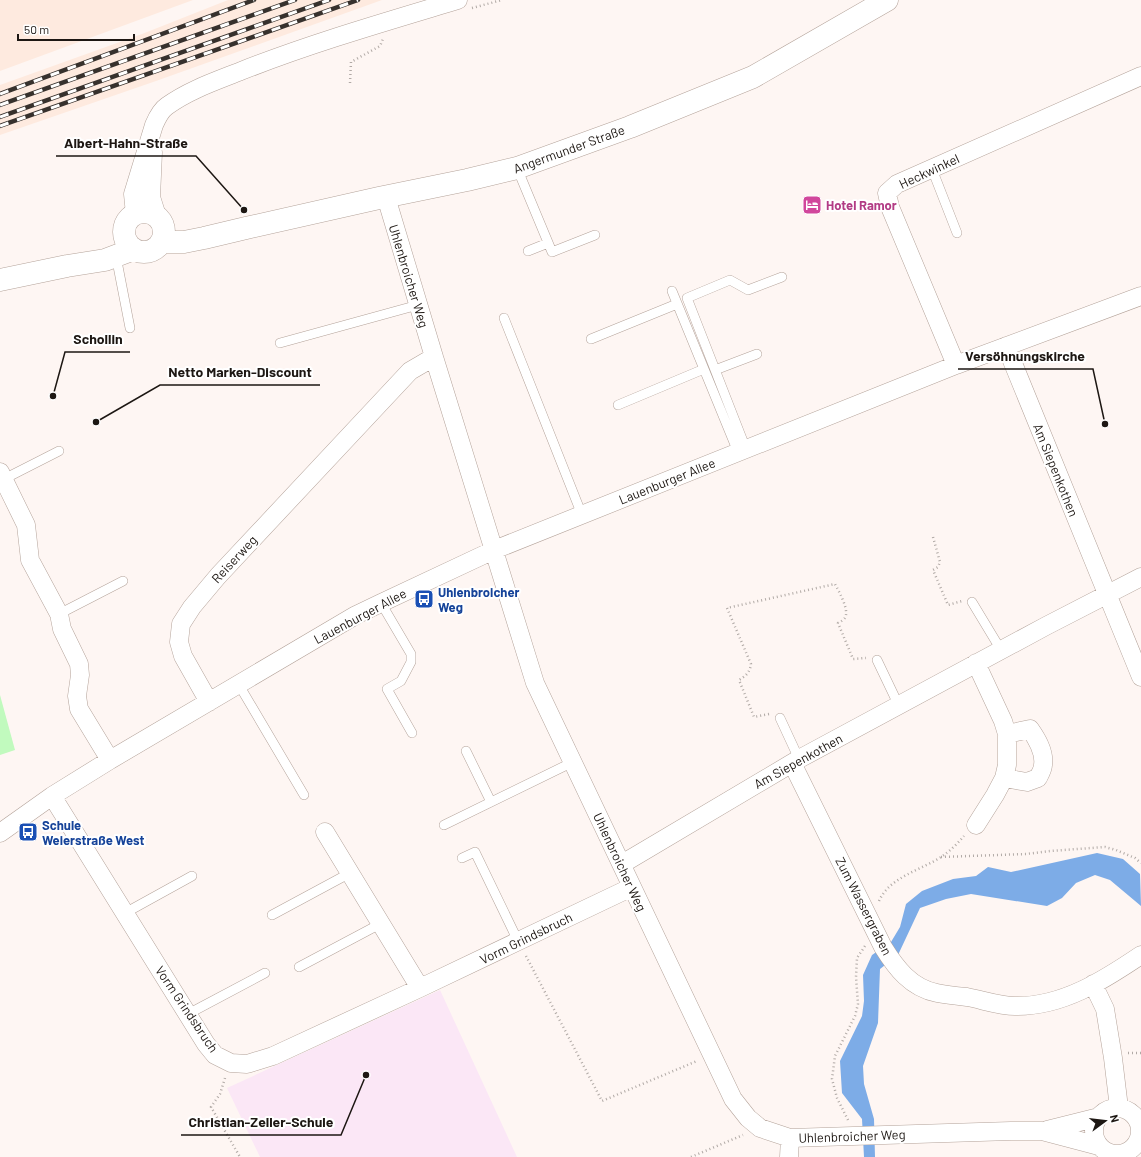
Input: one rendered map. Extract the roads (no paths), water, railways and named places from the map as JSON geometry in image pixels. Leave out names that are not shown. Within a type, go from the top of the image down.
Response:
[{"type":"main road","name":"Angermunder Straße","points":[[130,222],[147,212],[153,213],[161,229],[227,232],[518,168],[630,126],[753,77],[887,0]]},
{"type":"main road","points":[[125,252],[130,222]]},
{"type":"main road","points":[[67,266],[104,246],[130,222]]},
{"type":"main road","points":[[0,280],[67,266],[105,260],[125,252],[150,251],[158,246],[161,229]]},
{"type":"street","points":[[130,222],[133,194],[154,125],[165,107],[177,99],[199,88],[276,57],[391,20],[462,5]]},
{"type":"street","name":"Heckwinkel","points":[[956,365],[890,207],[887,193],[897,184],[1141,76]]},
{"type":"street","points":[[154,125],[151,197],[161,229]]},
{"type":"street","name":"Uhlenbroicher Weg","points":[[386,197],[535,683],[733,1099],[748,1118],[760,1128],[790,1138],[1042,1131],[1099,1118],[1104,1112],[1119,1108],[1132,1113],[1136,1118],[1140,1132],[1136,1146],[1130,1151],[1117,1156],[1104,1151],[1100,1146],[1042,1131]]},
{"type":"street","name":"Lauenburger Allee","points":[[209,702],[381,602],[494,550],[956,365],[1141,296]]},
{"type":"street","name":"Am Siepenkothen","points":[[1006,346],[1107,594]]},
{"type":"street","name":"Reiserweg","points":[[209,702],[183,656],[179,642],[181,624],[192,607],[218,576],[410,371],[434,357]]},
{"type":"street","points":[[2,476],[26,525],[30,560],[59,614],[62,629],[79,664],[80,675],[77,696],[80,708],[110,760]]},
{"type":"street","name":"Am Siepenkothen","points":[[622,864],[796,761],[1001,650],[1141,577]]},
{"type":"street","points":[[1107,594],[1141,677]]},
{"type":"street","points":[[976,664],[1003,722],[1007,734],[1007,766],[1004,778],[976,824]]},
{"type":"street","points":[[0,833],[52,796],[209,702]]},
{"type":"street","points":[[1004,778],[1027,782],[1038,778],[1043,766],[1042,752],[1037,738],[1030,729],[1007,734]]},
{"type":"street","name":"Zum Wassergraben","points":[[796,761],[880,941],[906,978],[919,987],[936,993],[1014,1006],[1035,1006],[1051,1002],[1080,991],[1141,955]]},
{"type":"street","name":"Vorm Grindsbruch","points":[[52,796],[206,1044],[215,1055],[231,1063],[247,1064],[273,1056],[632,887]]},
{"type":"street","points":[[325,832],[420,988]]},
{"type":"street","points":[[1092,984],[1105,1009],[1119,1108]]},
{"type":"street","points":[[1099,1118],[1095,1124],[1094,1132],[1096,1140],[1100,1146]]},
{"type":"street","points":[[789,1157],[790,1138]]},
{"type":"lane","points":[[518,168],[552,252],[595,235]]},
{"type":"lane","points":[[932,169],[957,233]]},
{"type":"lane","points":[[528,251],[548,243]]},
{"type":"lane","points":[[125,252],[130,328]]},
{"type":"lane","points":[[742,451],[715,370],[687,298],[730,280],[748,290],[782,277]]},
{"type":"lane","points":[[672,291],[704,369],[742,451]]},
{"type":"lane","points":[[591,338],[677,304]]},
{"type":"lane","points":[[280,343],[418,305]]},
{"type":"lane","points":[[504,318],[582,515]]},
{"type":"lane","points":[[715,370],[756,354]]},
{"type":"lane","points":[[618,405],[704,369]]},
{"type":"lane","points":[[2,476],[59,451]]},
{"type":"lane","points":[[59,614],[123,581]]},
{"type":"lane","points":[[381,602],[411,654],[411,662],[401,681],[387,689],[412,733]]},
{"type":"lane","points":[[972,602],[1001,650]]},
{"type":"lane","points":[[877,660],[898,706]]},
{"type":"lane","points":[[239,684],[304,795]]},
{"type":"lane","points":[[780,718],[796,761]]},
{"type":"lane","points":[[466,751],[492,802]]},
{"type":"lane","points":[[444,825],[573,762]]},
{"type":"lane","points":[[462,858],[475,852],[518,941]]},
{"type":"lane","points":[[272,914],[350,873]]},
{"type":"lane","points":[[125,913],[192,876]]},
{"type":"lane","points":[[300,967],[380,924]]},
{"type":"lane","points":[[188,1014],[265,973]]},
{"type":"water","points":[[1097,853],[1123,859],[1140,874],[1141,906],[1110,880],[1095,875],[1076,883],[1062,898],[1047,906],[971,894],[946,899],[920,908],[898,955],[880,969],[878,1023],[863,1066],[864,1084],[874,1119],[875,1157],[864,1157],[862,1119],[842,1093],[840,1061],[862,1016],[864,1001],[863,975],[872,955],[891,942],[900,927],[906,904],[922,891],[953,879],[976,876],[988,867],[1011,872]]},
{"type":"railway","points":[[0,94],[254,0]]},
{"type":"railway","points":[[0,105],[295,0]]},
{"type":"railway","points":[[0,117],[329,0]]},
{"type":"railway","points":[[0,126],[358,0]]},
{"type":"place","name":"Hotel Ramor","points":[[812,205]]},
{"type":"place","name":"Albert-Hahn-Straße","points":[[244,210]]},
{"type":"place","name":"Schollin","points":[[53,396]]},
{"type":"place","name":"Netto Marken-Discount","points":[[96,422]]},
{"type":"place","name":"Versöhnungskirche","points":[[1105,424]]},
{"type":"place","name":"Uhlenbroicher Weg","points":[[424,599]]},
{"type":"place","name":"Schule Weierstraße West","points":[[28,832]]},
{"type":"place","name":"Christian-Zeller-Schule","points":[[366,1075]]}]
